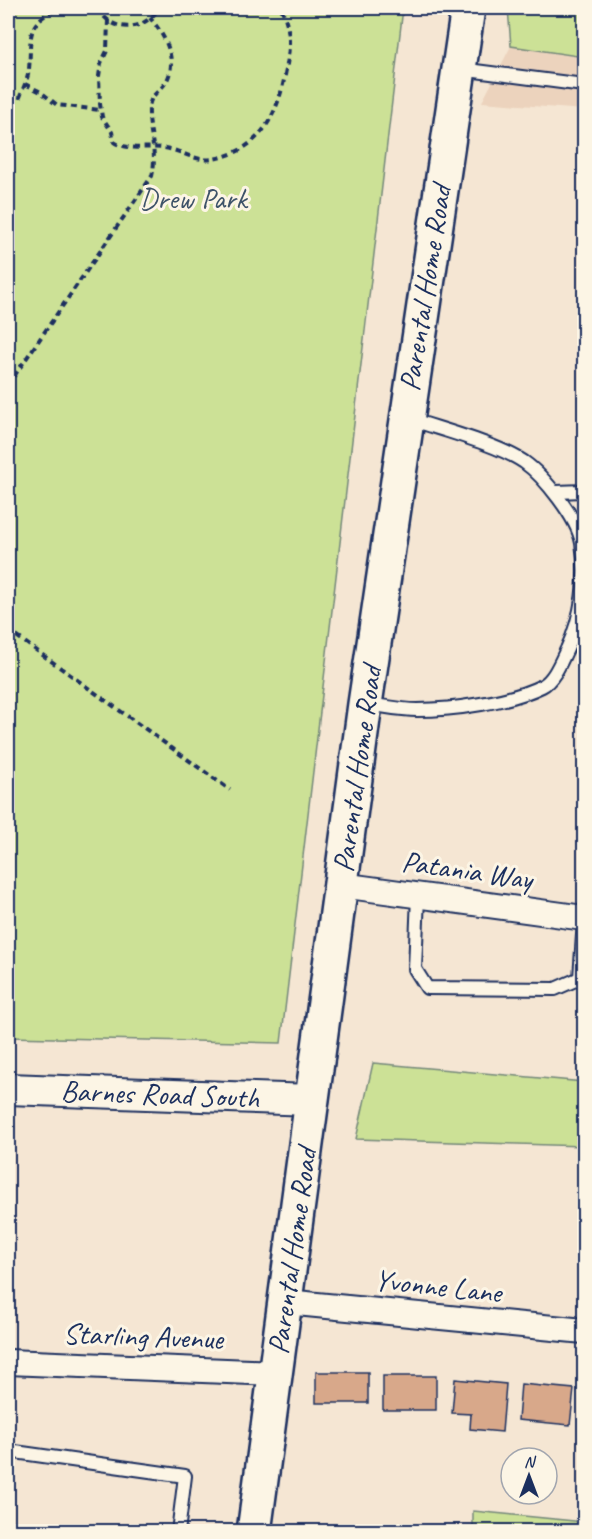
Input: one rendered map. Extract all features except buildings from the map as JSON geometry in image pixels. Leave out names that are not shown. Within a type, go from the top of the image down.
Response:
[{"type":"main road","name":"Parental Home Road","points":[[254,1532],[365,704],[468,8]]},
{"type":"street","name":"Patania Way","points":[[341,885],[585,919]]},
{"type":"street","name":"Barnes Road South","points":[[8,1089],[312,1100]]},
{"type":"street","name":"Yvonne Lane","points":[[286,1302],[585,1331]]},
{"type":"street","name":"Starling Avenue","points":[[8,1362],[276,1373]]},
{"type":"lane","points":[[458,69],[585,85]]},
{"type":"lane","points":[[365,704],[416,710],[451,708],[504,698],[544,686],[558,668],[576,629],[584,583],[582,541],[556,492],[524,462],[471,440],[406,418]]},
{"type":"lane","points":[[556,492],[585,491]]},
{"type":"lane","points":[[418,896],[415,969],[427,988],[555,989],[580,978],[585,919]]},
{"type":"lane","points":[[8,1451],[185,1476],[178,1532]]},
{"type":"path","points":[[8,94],[20,97],[25,84],[30,68],[29,42],[34,26],[45,14],[61,8]]},
{"type":"path","points":[[98,8],[108,20],[121,27],[133,27],[150,18],[159,8]]},
{"type":"path","points":[[108,20],[107,46],[100,63],[100,110],[116,144],[155,147],[206,159],[230,155],[256,140],[277,109],[288,61],[289,28],[281,8]]},
{"type":"path","points":[[8,385],[149,182],[154,166],[155,147],[149,121],[149,103],[153,95],[166,83],[170,60],[166,41],[150,18]]},
{"type":"path","points":[[25,84],[41,92],[57,105],[100,110]]},
{"type":"path","points":[[8,630],[230,790]]},
{"type":"shaded area","points":[[511,46],[584,57],[584,110],[482,102]]},
{"type":"green space","name":"Drew Park","points":[[8,8],[403,8],[281,1043],[8,1037]]},
{"type":"green space","points":[[508,8],[584,8],[584,57],[511,46]]},
{"type":"green space","points":[[373,1063],[584,1082],[584,1146],[356,1139]]},
{"type":"green space","points":[[473,1511],[584,1522],[584,1531],[473,1531]]}]
